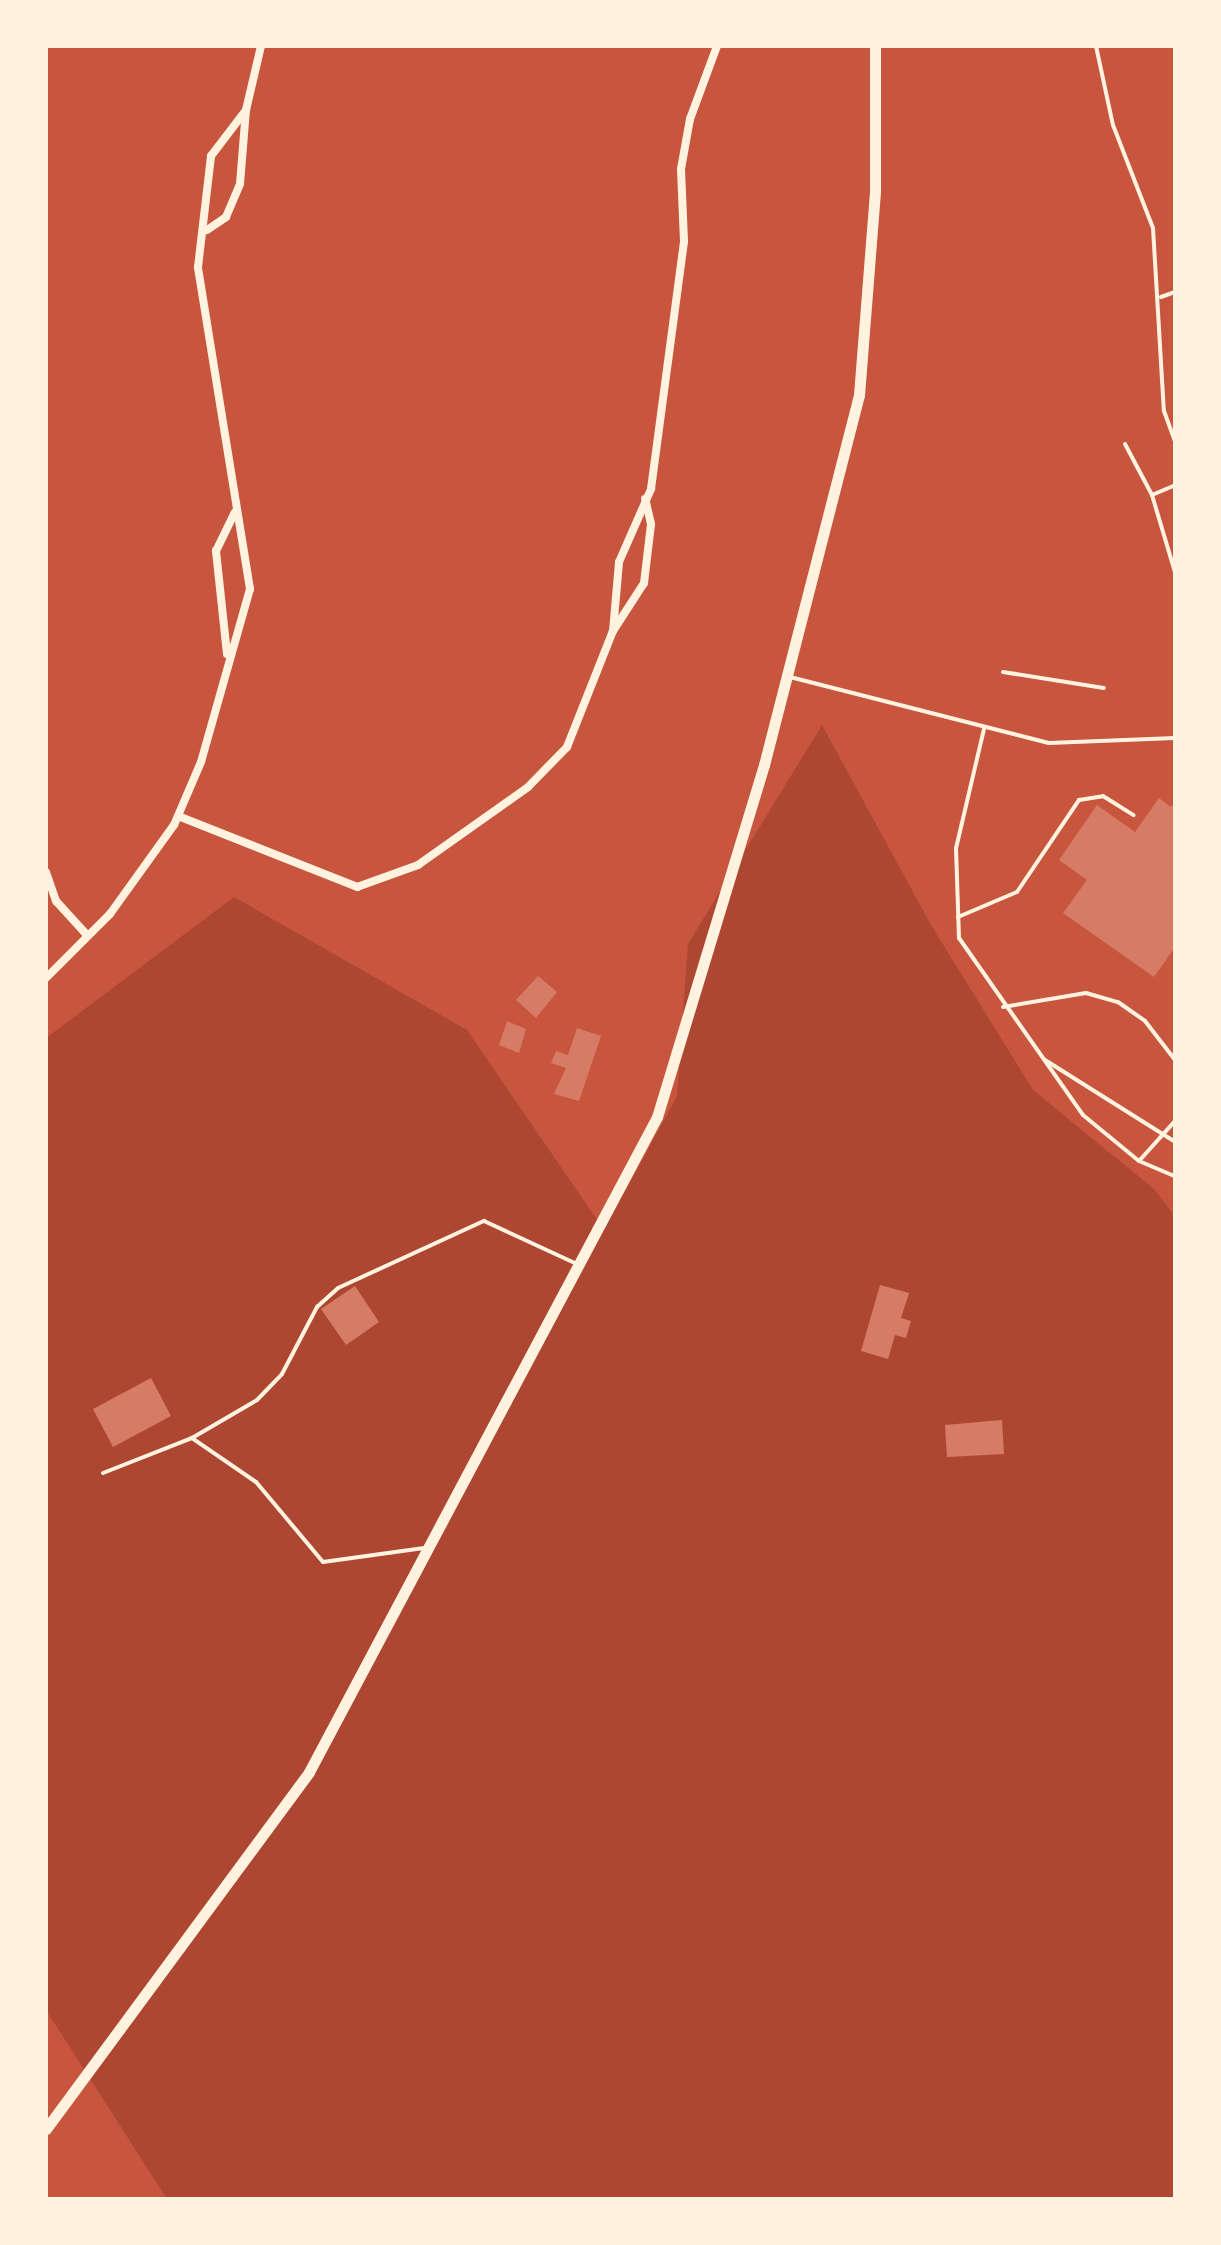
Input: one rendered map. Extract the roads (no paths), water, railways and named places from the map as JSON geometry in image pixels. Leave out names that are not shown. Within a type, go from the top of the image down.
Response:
[{"type":"street","points":[[207,230],[226,217],[240,184],[246,110],[261,46]]},
{"type":"street","points":[[613,631],[619,562],[651,489],[684,241],[681,169],[690,119],[717,46]]},
{"type":"street","points":[[46,2129],[309,1772],[432,1550],[657,1117],[690,1024],[788,676],[859,395],[875,191],[875,46]]},
{"type":"street","points":[[46,978],[88,936],[178,816],[201,762],[227,654],[250,589],[235,512],[198,267],[207,230],[211,156],[246,110]]},
{"type":"street","points":[[178,816],[317,877],[357,887],[387,880],[528,787],[567,747],[613,631],[644,583],[651,524],[645,499]]},
{"type":"street","points":[[227,654],[216,551],[235,512]]},
{"type":"street","points":[[46,872],[56,901],[88,936]]},
{"type":"lane","points":[[1096,46],[1113,125],[1153,228],[1161,297],[1164,411],[1175,442]]},
{"type":"lane","points":[[1161,297],[1175,292]]},
{"type":"lane","points":[[1125,444],[1152,495],[1175,572]]},
{"type":"lane","points":[[1152,495],[1175,485]]},
{"type":"lane","points":[[1003,672],[1104,688]]},
{"type":"lane","points":[[788,676],[984,729],[1049,743],[1175,738]]},
{"type":"lane","points":[[984,729],[956,848],[959,938],[1003,1007],[1083,1115],[1139,1161],[1175,1176]]},
{"type":"lane","points":[[958,917],[1017,892],[1079,800],[1103,796],[1134,815]]},
{"type":"lane","points":[[1003,1007],[1043,996],[1097,996],[1145,1021],[1175,1060]]},
{"type":"lane","points":[[1040,1056],[1161,1136],[1175,1142]]},
{"type":"lane","points":[[1139,1161],[1175,1121]]},
{"type":"lane","points":[[103,1473],[168,1454],[257,1400],[282,1374],[317,1307],[338,1288],[484,1221],[581,1266]]},
{"type":"lane","points":[[192,1438],[256,1482],[323,1562],[409,1545],[432,1550]]}]
